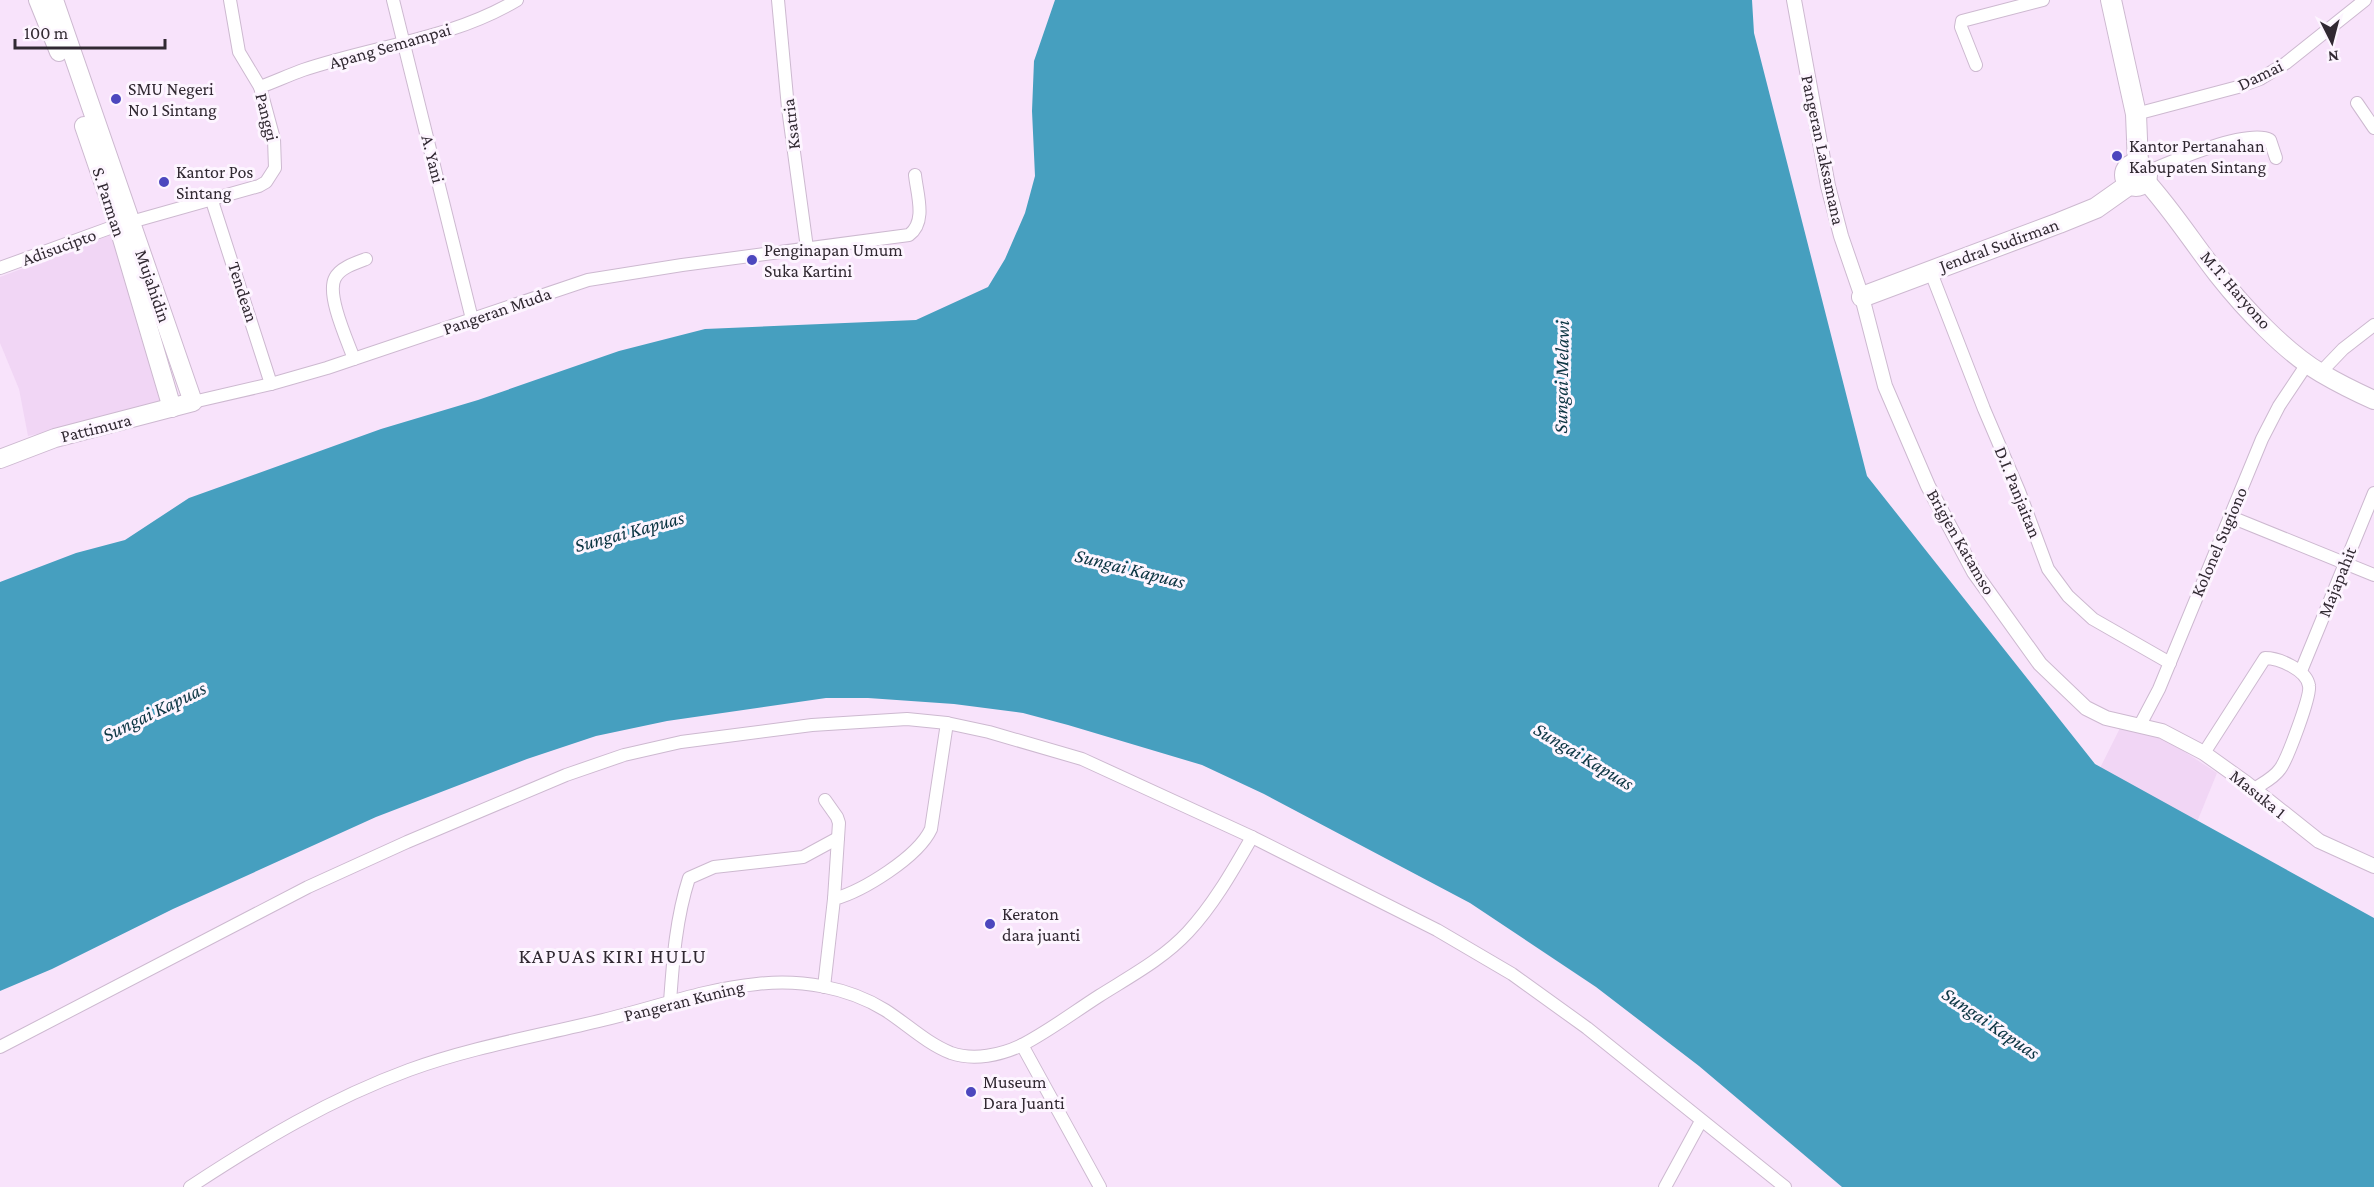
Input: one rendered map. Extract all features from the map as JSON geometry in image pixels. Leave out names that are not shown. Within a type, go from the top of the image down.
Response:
[{"type":"highway","points":[[2111,0],[2136,114],[2140,175]]},
{"type":"highway","name":"Jendral Sudirman","points":[[1862,297],[2096,208],[2140,175]]},
{"type":"main road","name":"S. Parman","points":[[38,0],[124,224],[172,408]]},
{"type":"main road","name":"Mujahidin","points":[[54,0],[124,224],[194,402]]},
{"type":"main road","name":"M.T. Haryono","points":[[2140,175],[2173,211],[2218,275],[2256,319],[2314,368],[2374,400]]},
{"type":"main road","name":"Pattimura","points":[[0,459],[45,441],[194,402]]},
{"type":"street","name":"Panggi","points":[[230,0],[239,52],[260,87],[274,139],[275,168],[266,182],[249,190]]},
{"type":"street","name":"A. Yani","points":[[393,0],[472,319]]},
{"type":"street","name":"Apang Semampai","points":[[260,87],[303,70],[463,26],[501,10],[517,0]]},
{"type":"street","name":"Ksatria","points":[[780,0],[788,108],[807,248]]},
{"type":"street","name":"Pangeran Laksamana","points":[[1794,0],[1828,186],[1841,236],[1862,297]]},
{"type":"street","points":[[1976,65],[1961,27],[1962,21],[2043,0]]},
{"type":"street","name":"Damai","points":[[2136,114],[2260,79],[2286,63],[2365,0]]},
{"type":"street","points":[[2357,103],[2374,128]]},
{"type":"street","points":[[2140,175],[2197,151],[2254,138],[2265,137],[2270,140],[2276,158]]},
{"type":"street","name":"Pangeran Muda","points":[[194,402],[271,384],[354,359],[588,280],[899,237],[916,230],[920,222],[915,175]]},
{"type":"street","name":"Adisucipto","points":[[0,268],[124,224],[249,190]]},
{"type":"street","name":"Tendean","points":[[212,201],[271,384]]},
{"type":"street","points":[[354,359],[334,301],[334,279],[342,270],[366,258]]},
{"type":"street","name":"D.I. Panjaitan","points":[[1930,270],[2048,569],[2068,596],[2093,619],[2170,663]]},
{"type":"street","name":"Brigjen Katamso","points":[[1862,297],[1889,396],[1932,495],[1974,572],[2040,664],[2086,708],[2106,718],[2140,725]]},
{"type":"street","name":"Kolonel Sugiono","points":[[2140,725],[2159,689],[2262,439],[2279,406],[2314,368],[2374,325]]},
{"type":"street","name":"Majapahit","points":[[2301,671],[2374,494]]},
{"type":"street","points":[[2231,517],[2374,575]]},
{"type":"street","points":[[2204,753],[2265,658],[2301,671],[2307,678],[2309,691],[2285,762],[2259,793]]},
{"type":"street","points":[[0,1047],[308,887],[407,842],[587,767],[624,755],[672,744],[744,732],[907,719],[947,723],[1018,739],[1082,759],[1252,837],[1483,956],[1607,1043],[1785,1187]]},
{"type":"street","points":[[834,899],[864,886],[891,868],[904,859],[928,834],[947,723]]},
{"type":"street","name":"Masuka 1","points":[[2140,725],[2162,731],[2204,753],[2319,841],[2374,866]]},
{"type":"street","points":[[824,987],[838,838],[837,817],[825,800]]},
{"type":"street","name":"Pangeran Kuning","points":[[190,1187],[284,1127],[364,1088],[411,1070],[510,1041],[565,1030],[715,990],[759,983],[784,982],[824,987],[848,992],[884,1009],[922,1037],[953,1054],[969,1057],[982,1056],[1022,1045],[1153,961],[1185,935],[1213,901],[1252,837]]},
{"type":"street","points":[[670,1002],[681,903],[690,878],[714,867],[803,857],[838,838]]},
{"type":"street","points":[[1022,1045],[1100,1187]]},
{"type":"street","points":[[1665,1187],[1701,1121]]},
{"type":"shaded area","points":[[111,235],[171,406],[28,436],[19,389],[0,343],[0,277]]},
{"type":"shaded area","points":[[2121,726],[2165,739],[2217,773],[2175,876],[2070,828]]},
{"type":"water","points":[[1055,0],[1752,0],[1754,33],[1867,476],[2095,764],[2374,918],[2374,1187],[1842,1187],[1699,1066],[1596,987],[1470,903],[1264,794],[1202,765],[1023,713],[954,704],[868,698],[826,698],[667,721],[596,736],[527,759],[376,817],[173,909],[52,969],[0,991],[0,582],[76,553],[125,540],[189,498],[381,429],[478,400],[619,351],[705,329],[916,320],[988,287],[1005,259],[1025,213],[1035,176],[1032,111],[1034,61]]},
{"type":"place","name":"SMU Negeri No 1 Sintang","points":[[116,99]]},
{"type":"place","name":"Kantor Pertanahan Kabupaten Sintang","points":[[2117,156]]},
{"type":"place","name":"Kantor Pos Sintang","points":[[164,182]]},
{"type":"place","name":"Penginapan Umum Suka Kartini","points":[[752,260]]},
{"type":"place","name":"Keraton dara juanti","points":[[990,924]]},
{"type":"place","name":"Museum Dara Juanti","points":[[971,1092]]},
{"type":"district","name":"KAPUAS KIRI HULU","points":[[613,956]]},
{"type":"water label","name":"Sungai Melawi","points":[[1561,377]]},
{"type":"water label","name":"Sungai Kapuas","points":[[629,531]]},
{"type":"water label","name":"Sungai Kapuas","points":[[1130,568]]},
{"type":"water label","name":"Sungai Kapuas","points":[[154,711]]},
{"type":"water label","name":"Sungai Kapuas","points":[[1584,756]]},
{"type":"water label","name":"Sungai Kapuas","points":[[1991,1023]]}]
